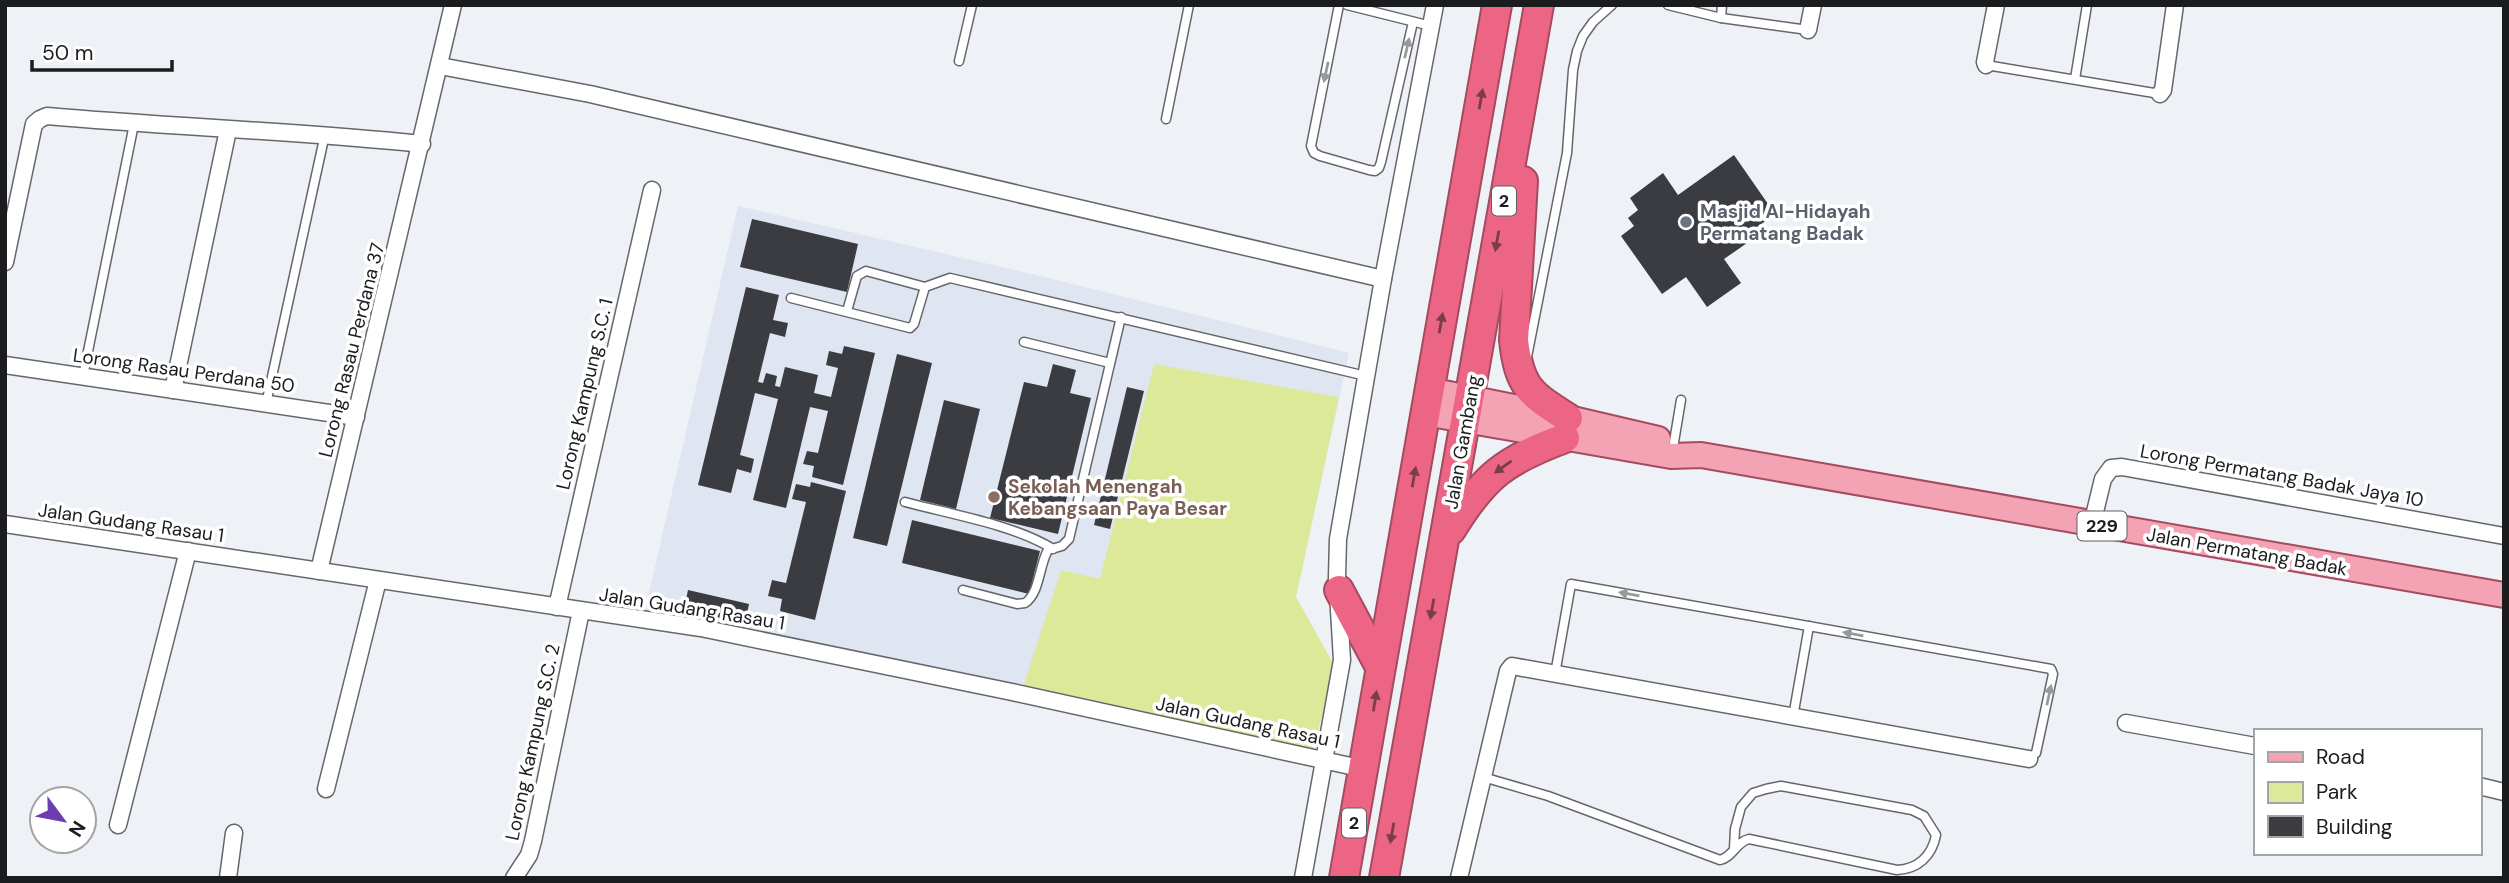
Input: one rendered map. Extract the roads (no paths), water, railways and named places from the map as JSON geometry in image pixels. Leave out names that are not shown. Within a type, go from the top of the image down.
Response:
[{"type":"highway","name":"2","points":[[1345,878],[1497,5]]},
{"type":"highway","name":"Jalan Gambang","points":[[1384,878],[1539,5]]},
{"type":"highway","points":[[1444,542],[1462,512],[1493,474],[1567,428],[1523,380],[1516,359],[1514,340],[1531,52]]},
{"type":"highway","points":[[1339,590],[1380,667]]},
{"type":"main road","name":"Jalan Permatang Badak","points":[[1427,401],[1673,450],[2504,596]]},
{"type":"street","name":"Lorong Rasau Perdana 37","points":[[318,571],[453,5]]},
{"type":"street","points":[[1303,878],[1342,660],[1338,539],[1434,5]]},
{"type":"street","points":[[1808,30],[1813,5]]},
{"type":"street","points":[[1986,65],[1984,62],[1996,5]]},
{"type":"street","points":[[2160,94],[2163,90],[2175,5]]},
{"type":"street","points":[[440,66],[590,94],[1383,279]]},
{"type":"street","points":[[5,262],[13,190],[34,124],[47,116],[134,124],[422,141]]},
{"type":"street","points":[[173,390],[228,130]]},
{"type":"street","name":"Lorong Kampung S.C. 1","points":[[557,607],[652,190]]},
{"type":"street","name":"Lorong Rasau Perdana 50","points":[[5,365],[356,417]]},
{"type":"street","name":"Lorong Permatang Badak Jaya 10","points":[[2092,524],[2103,479],[2111,468],[2122,467],[2504,536]]},
{"type":"street","name":"Jalan Gudang Rasau 1","points":[[5,524],[662,622],[775,642],[1364,769]]},
{"type":"street","points":[[118,825],[188,551]]},
{"type":"street","points":[[326,789],[377,580]]},
{"type":"street","name":"Lorong Kampung S.C. 2","points":[[514,878],[529,855],[533,841],[581,611]]},
{"type":"street","points":[[1459,878],[1508,671],[1512,666],[2029,759]]},
{"type":"street","points":[[2126,723],[2254,746]]},
{"type":"street","points":[[2481,786],[2504,792]]},
{"type":"street","points":[[228,878],[234,833]]},
{"type":"lane","points":[[959,61],[972,5]]},
{"type":"lane","points":[[1166,119],[1189,5]]},
{"type":"lane","points":[[1339,5],[1311,146],[1320,156],[1369,170],[1375,171],[1381,162],[1413,22]]},
{"type":"lane","points":[[1347,5],[1431,26]]},
{"type":"lane","points":[[1523,380],[1564,176],[1577,51],[1588,29],[1612,5]]},
{"type":"lane","points":[[1668,5],[1721,18],[1808,30]]},
{"type":"lane","points":[[1721,18],[1722,5]]},
{"type":"lane","points":[[2075,79],[2087,5]]},
{"type":"lane","points":[[1986,65],[2160,94]]},
{"type":"lane","points":[[83,376],[134,124]]},
{"type":"lane","points":[[266,404],[325,134]]},
{"type":"lane","points":[[847,311],[860,272],[866,271],[925,288],[950,278],[1366,376]]},
{"type":"lane","points":[[791,298],[910,328],[914,324],[925,288]]},
{"type":"lane","points":[[963,590],[1017,604],[1026,603],[1033,595],[1045,554],[1048,550],[1062,546],[1069,539],[1121,317]]},
{"type":"lane","points":[[1024,342],[1110,363]]},
{"type":"lane","points":[[1673,450],[1681,400]]},
{"type":"lane","points":[[905,502],[992,525],[1042,542],[1053,549]]},
{"type":"lane","points":[[1555,674],[1571,584],[2051,669],[2053,674],[2036,753],[2029,759]]},
{"type":"lane","points":[[1793,716],[1809,626]]},
{"type":"lane","points":[[1483,777],[1548,796],[1720,860],[1727,857],[1743,840],[1749,839],[1897,870],[1910,869],[1934,848],[1936,835],[1924,816],[1912,810],[1781,786],[1753,793],[1741,807],[1735,829],[1734,849]]},
{"type":"place","name":"Masjid Al-Hidayah Permatang Badak","points":[[1686,222]]},
{"type":"place","name":"Sekolah Menengah Kebangsaan Paya Besar","points":[[994,497]]}]
